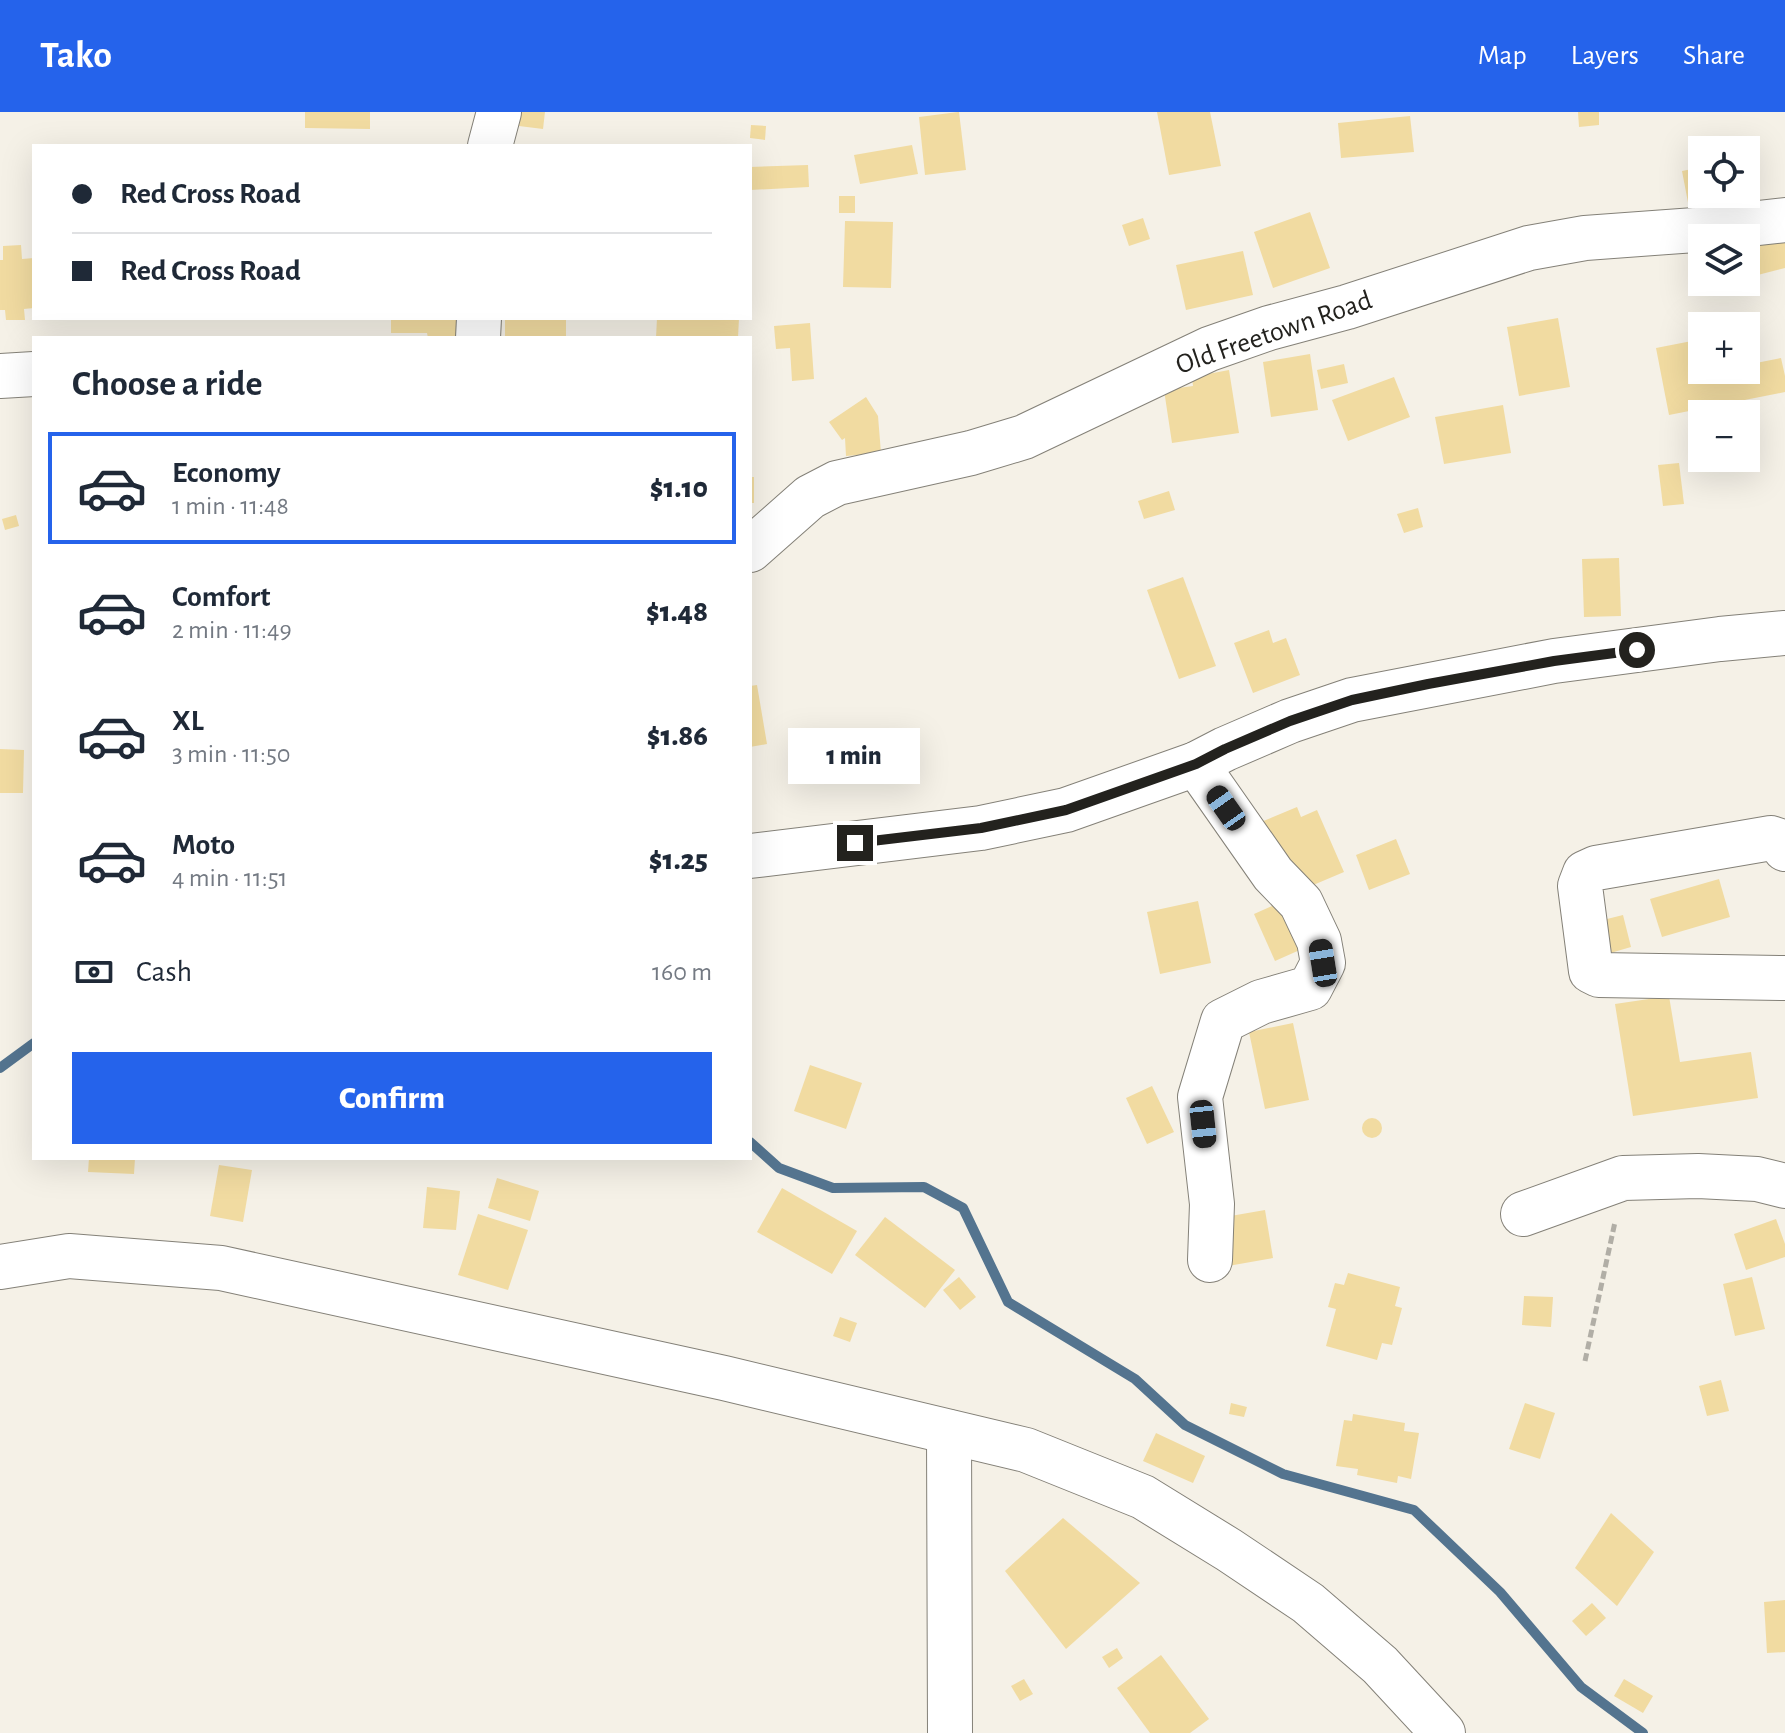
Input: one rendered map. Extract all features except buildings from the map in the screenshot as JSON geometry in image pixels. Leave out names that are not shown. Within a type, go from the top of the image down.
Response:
[{"type":"street","points":[[491,144],[499,112]]},
{"type":"street","name":"Old Freetown Road","points":[[752,548],[810,497],[837,483],[971,453],[1024,437],[1209,349],[1269,328],[1347,307],[1529,248],[1585,238],[1785,220]]},
{"type":"street","points":[[0,376],[32,374]]},
{"type":"street","points":[[752,856],[981,828],[1066,810],[1196,764],[1290,721],[1352,700],[1554,661],[1785,633]]},
{"type":"street","points":[[1196,764],[1273,874],[1301,903],[1319,941],[1323,963],[1310,988],[1261,1002],[1223,1021],[1200,1097],[1212,1204],[1210,1260]]},
{"type":"street","points":[[1785,849],[1780,841],[1771,838],[1611,865],[1585,873],[1580,886],[1591,971],[1599,975],[1785,978]]},
{"type":"street","points":[[1523,1214],[1623,1178],[1698,1176],[1757,1179],[1785,1186]]},
{"type":"street","points":[[0,1267],[69,1256],[221,1268],[695,1372],[1026,1450],[1143,1497],[1308,1603],[1380,1665],[1443,1733]]},
{"type":"street","points":[[949,1432],[950,1733]]},
{"type":"path","points":[[1585,1361],[1623,1178]]},
{"type":"waterway","points":[[0,1068],[32,1044]]},
{"type":"waterway","points":[[752,1144],[779,1168],[833,1188],[924,1187],[963,1208],[1008,1302],[1135,1379],[1185,1425],[1283,1474],[1414,1510],[1500,1592],[1581,1687],[1643,1733]]},
{"type":"route","points":[[855,843],[981,828],[1066,810],[1196,764],[1290,721],[1352,700],[1554,661],[1637,650]]}]
